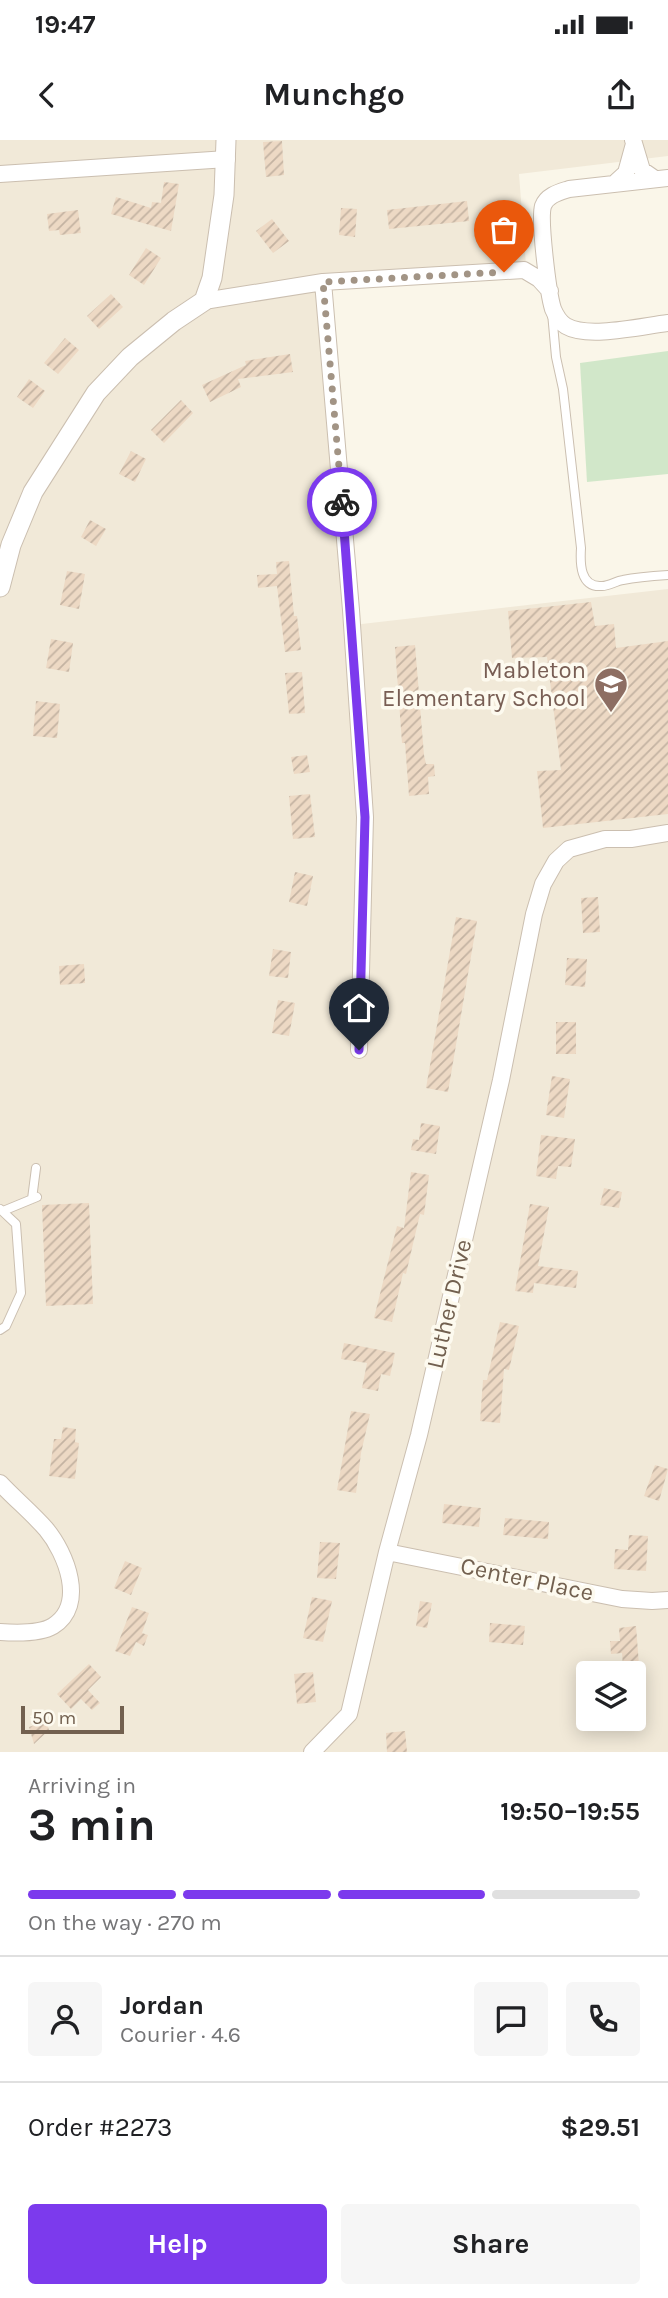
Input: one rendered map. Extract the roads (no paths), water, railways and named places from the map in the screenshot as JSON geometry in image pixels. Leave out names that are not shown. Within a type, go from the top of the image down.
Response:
[{"type":"street","points":[[634,142],[642,170],[661,178]]},
{"type":"street","points":[[614,184],[626,173],[634,142]]},
{"type":"street","points":[[0,174],[226,149],[224,195],[215,259],[204,301]]},
{"type":"street","points":[[661,178],[569,189],[554,194],[544,204],[542,220],[552,299],[559,320],[576,331],[668,323]]},
{"type":"street","points":[[524,270],[544,241]]},
{"type":"street","points":[[0,587],[11,545],[33,492],[96,393],[130,357],[174,321],[204,301],[323,282],[524,270],[539,279],[552,299]]},
{"type":"street","points":[[323,282],[351,610],[365,817],[359,1050]]},
{"type":"street","name":"Luther Drive","points":[[312,1752],[349,1714],[387,1552],[419,1435],[489,1132],[534,914],[543,884],[556,861],[569,849],[605,839],[631,839],[668,833]]},
{"type":"street","points":[[0,1483],[47,1530],[63,1555],[72,1590],[67,1611],[53,1626],[21,1634],[0,1632]]},
{"type":"street","name":"Center Place","points":[[387,1552],[488,1570],[622,1599],[668,1600]]},
{"type":"lane","points":[[552,299],[552,324],[563,388],[581,548],[580,569],[585,578],[594,585],[602,586],[620,580],[668,575]]},
{"type":"lane","points":[[0,1330],[6,1326],[21,1293],[16,1224],[1,1210],[34,1198],[36,1168]]},
{"type":"place","name":"Mableton Elementary School","points":[[611,714]]}]
